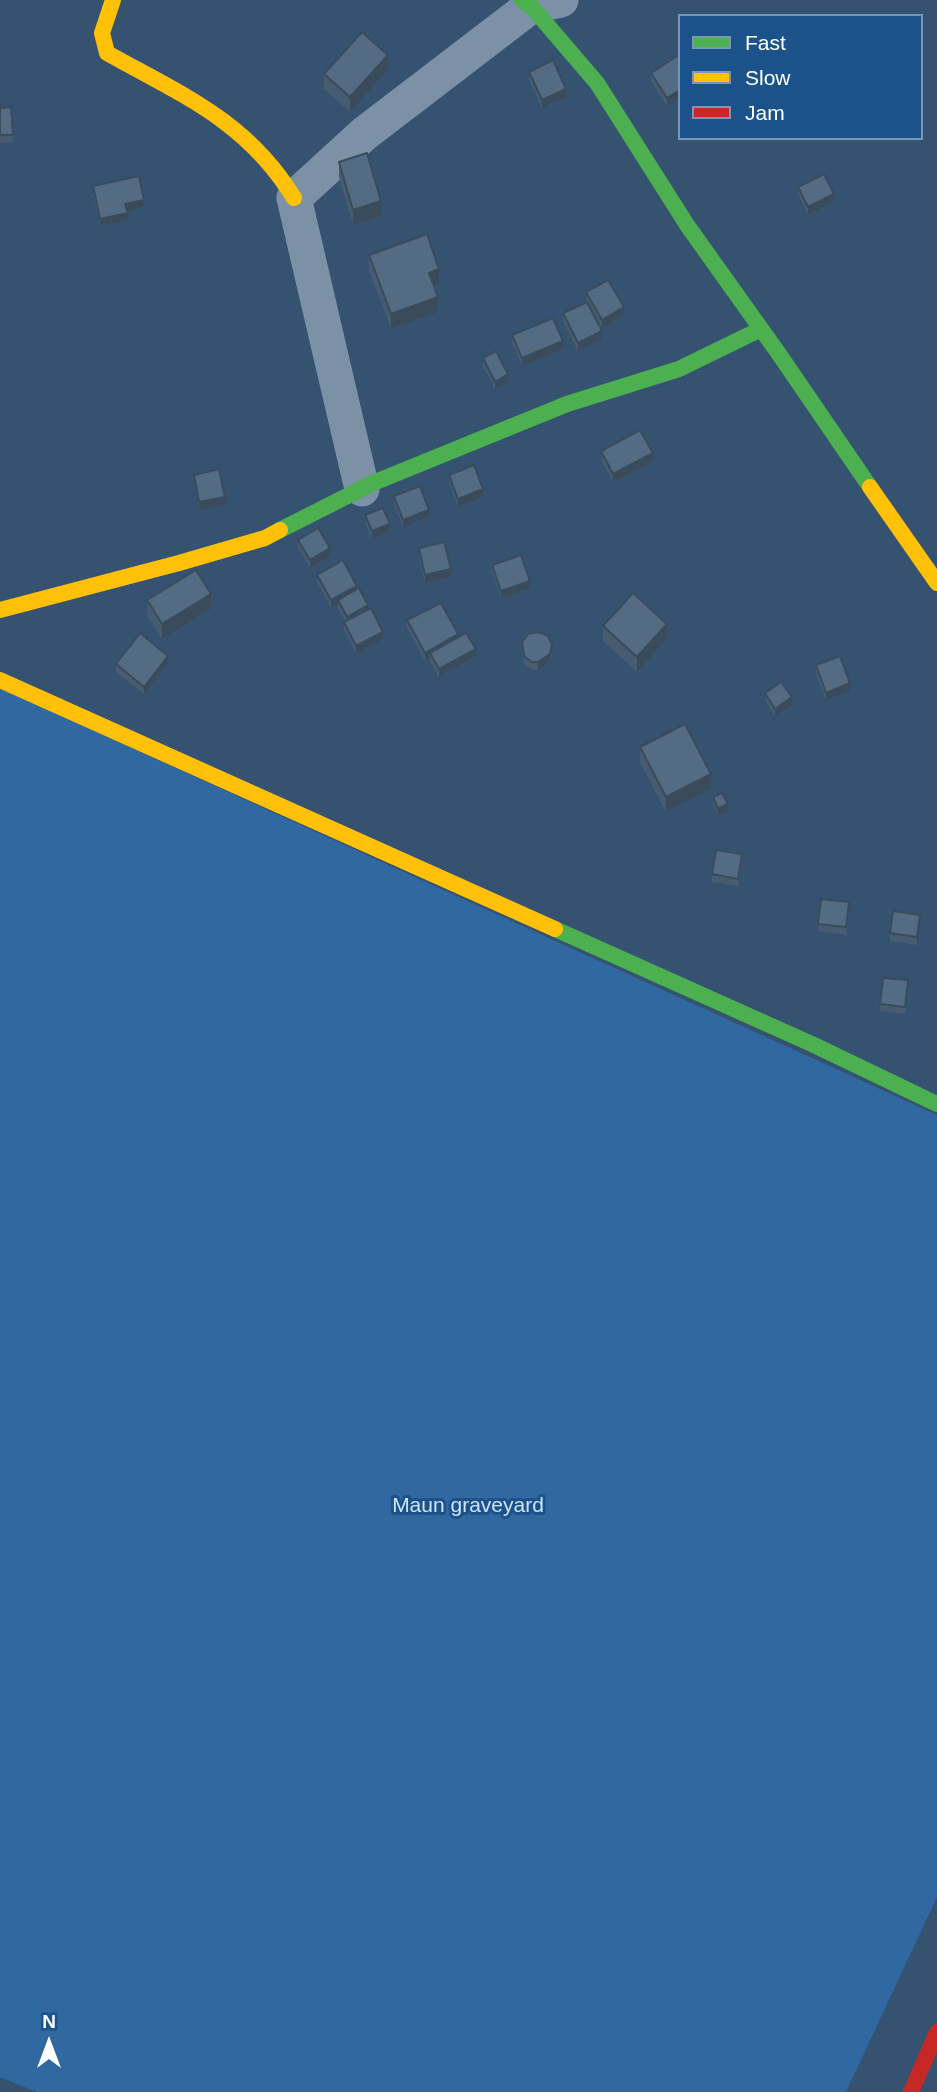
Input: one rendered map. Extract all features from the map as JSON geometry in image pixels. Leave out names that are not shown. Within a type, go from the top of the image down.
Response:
[{"type":"street","points":[[114,0],[101,30],[102,45],[107,53],[204,108],[239,132],[270,160],[283,176],[294,198],[362,489]]},
{"type":"street","points":[[294,198],[364,134],[538,2],[597,83],[687,225],[937,583]]},
{"type":"street","points":[[0,610],[179,564],[265,538],[362,489],[567,404],[679,369],[761,330]]},
{"type":"street","points":[[0,680],[814,1045],[937,1104]]},
{"type":"street","points":[[911,2092],[937,2032]]},
{"type":"green space","name":"Maun graveyard","points":[[0,688],[937,1115],[937,1897],[846,2092],[37,2092],[0,2077]]},
{"type":"building","points":[[362,32],[388,55],[350,97],[324,74]]},
{"type":"building","points":[[677,56],[678,91],[667,98],[651,73]]},
{"type":"building","points":[[553,60],[566,89],[542,100],[529,72]]},
{"type":"building","points":[[11,107],[13,135],[0,135],[0,108]]},
{"type":"building","points":[[367,153],[381,201],[353,210],[339,162]]},
{"type":"building","points":[[824,174],[834,194],[808,207],[798,187]]},
{"type":"building","points":[[139,176],[144,200],[125,204],[128,213],[100,219],[93,186]]},
{"type":"building","points":[[427,234],[439,269],[429,273],[438,297],[391,314],[369,255]]},
{"type":"building","points":[[608,280],[624,307],[602,320],[586,292]]},
{"type":"building","points":[[587,302],[602,331],[578,343],[563,313]]},
{"type":"building","points":[[553,318],[563,341],[522,358],[512,335]]},
{"type":"building","points":[[496,351],[508,374],[495,382],[483,358]]},
{"type":"building","points":[[640,430],[653,453],[613,474],[601,451]]},
{"type":"building","points":[[474,465],[483,489],[458,499],[449,475]]},
{"type":"building","points":[[219,469],[225,497],[199,502],[194,475]]},
{"type":"building","points":[[420,486],[429,510],[403,520],[394,496]]},
{"type":"building","points":[[383,508],[390,524],[372,531],[365,515]]},
{"type":"building","points":[[318,528],[330,548],[310,560],[298,540]]},
{"type":"building","points":[[444,542],[451,569],[425,575],[419,548]]},
{"type":"building","points":[[521,555],[530,581],[501,591],[492,565]]},
{"type":"building","points":[[343,560],[357,586],[331,600],[317,575]]},
{"type":"building","points":[[196,570],[211,594],[162,624],[147,600]]},
{"type":"building","points":[[359,588],[368,605],[347,617],[338,600]]},
{"type":"building","points":[[633,593],[667,624],[637,657],[603,626]]},
{"type":"building","points":[[441,603],[458,634],[425,653],[407,620]]},
{"type":"building","points":[[371,608],[383,632],[356,646],[344,622]]},
{"type":"building","points":[[537,632],[547,635],[552,644],[550,654],[538,662],[532,662],[524,656],[522,642],[528,634]]},
{"type":"building","points":[[140,633],[168,656],[144,687],[116,664]]},
{"type":"building","points":[[466,633],[476,649],[439,669],[430,653]]},
{"type":"building","points":[[840,656],[850,683],[826,693],[816,665]]},
{"type":"building","points":[[781,682],[792,697],[775,709],[765,693]]},
{"type":"building","points":[[685,724],[711,774],[666,797],[640,747]]},
{"type":"building","points":[[722,793],[728,804],[718,809],[713,797]]},
{"type":"building","points":[[716,850],[742,854],[738,879],[712,874]]},
{"type":"building","points":[[821,899],[849,902],[846,927],[818,924]]},
{"type":"building","points":[[893,911],[920,915],[917,937],[890,933]]},
{"type":"building","points":[[883,978],[908,980],[905,1007],[880,1004]]},
{"type":"traffic: fast","points":[[522,0],[531,6],[597,83],[687,225],[870,487]]},
{"type":"traffic: fast","points":[[280,530],[373,483],[567,404],[679,369],[761,329]]},
{"type":"traffic: fast","points":[[555,929],[814,1045],[937,1104]]},
{"type":"traffic: slow","points":[[113,0],[102,33],[107,53],[187,97],[234,129],[276,171],[294,198]]},
{"type":"traffic: slow","points":[[870,487],[937,583]]},
{"type":"traffic: slow","points":[[0,610],[179,563],[265,538],[280,530]]},
{"type":"traffic: slow","points":[[0,680],[555,929]]},
{"type":"traffic: jam","points":[[911,2092],[937,2032]]}]
